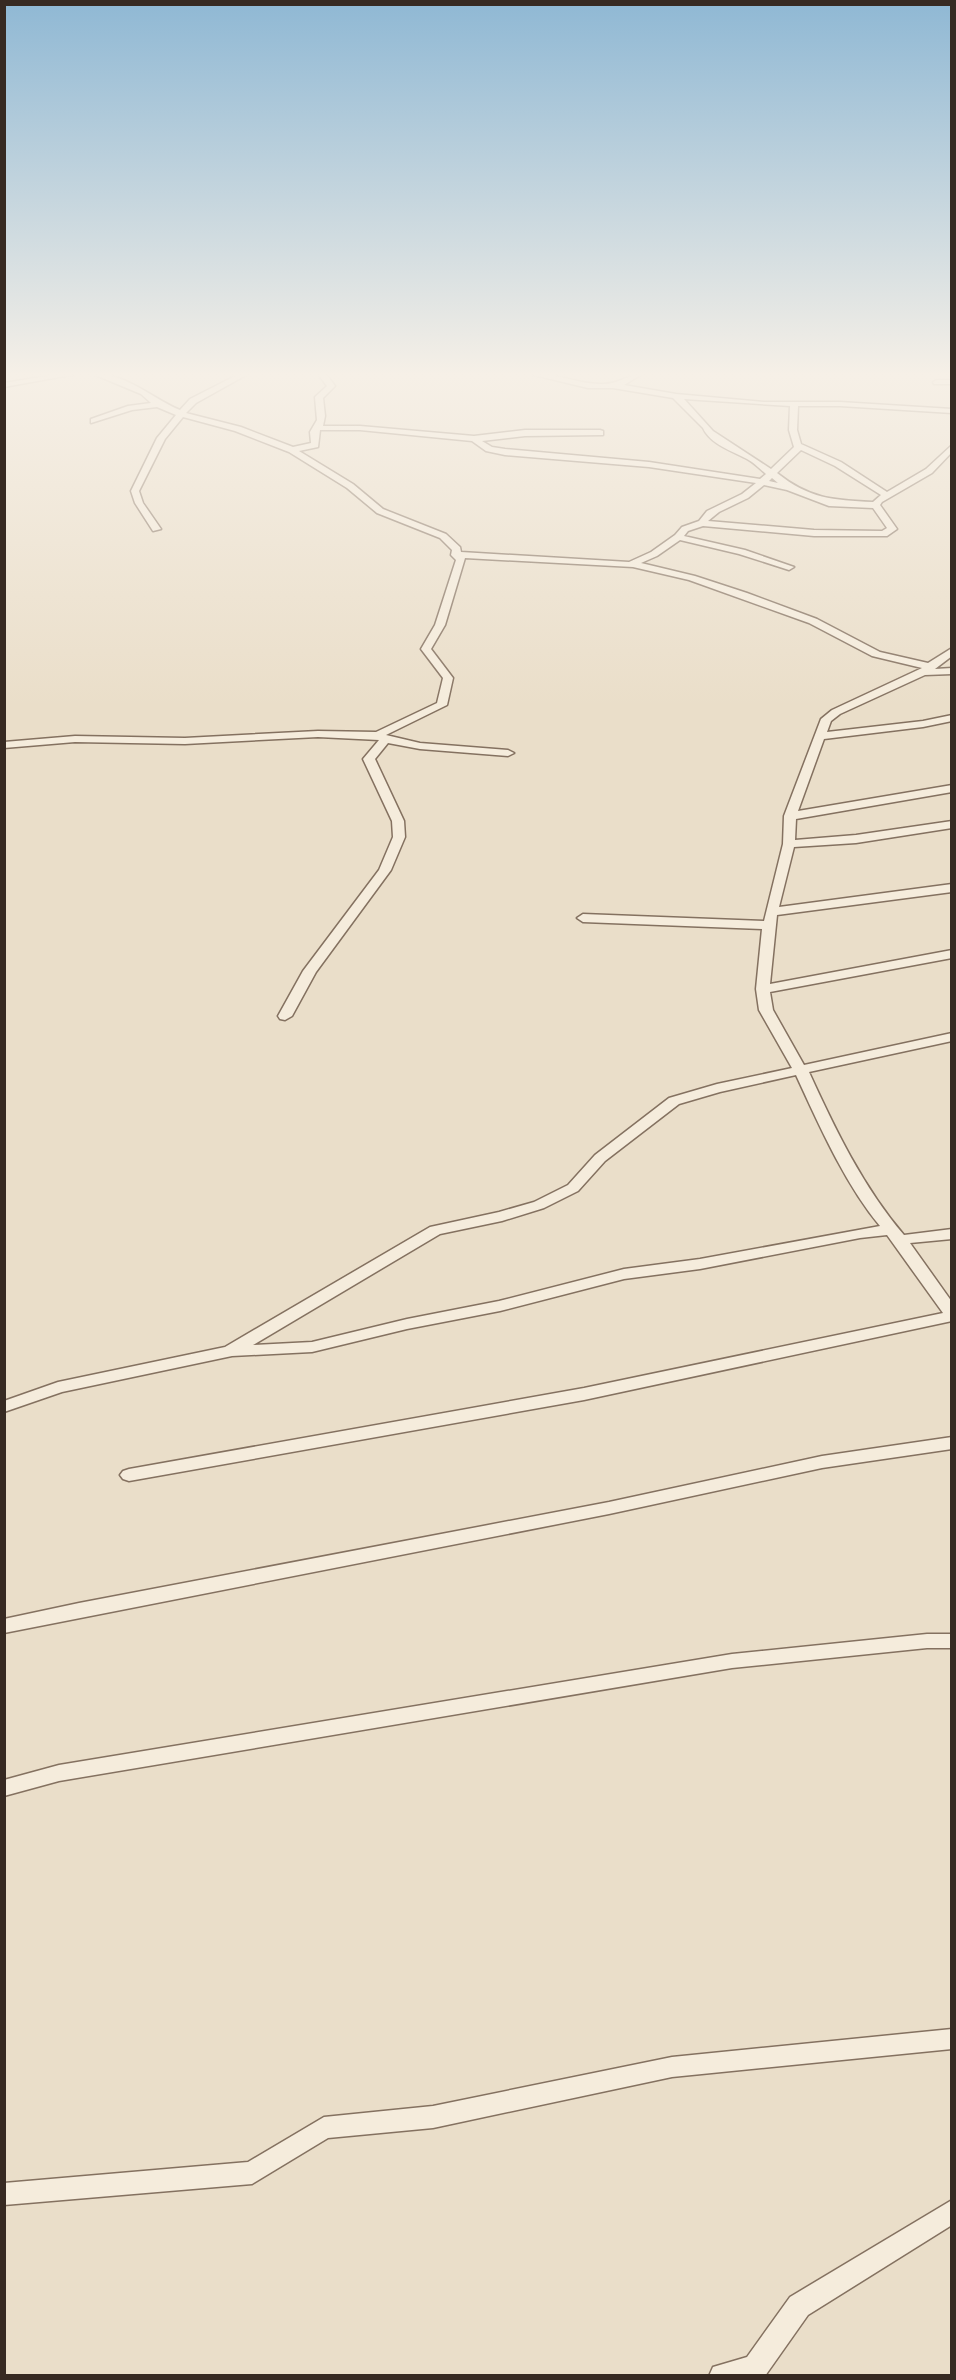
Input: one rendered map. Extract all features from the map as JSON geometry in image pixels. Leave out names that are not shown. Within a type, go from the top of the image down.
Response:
[{"type":"street","points":[[138,485],[135,491],[139,503],[156,529]]},
{"type":"street","points":[[348,485],[380,512],[443,536],[457,549],[456,555]]},
{"type":"street","points":[[702,524],[706,515],[743,497],[757,485]]},
{"type":"street","points":[[778,485],[829,503],[876,504],[886,495],[904,485]]},
{"type":"street","points":[[786,485],[790,488]]},
{"type":"street","points":[[871,485],[886,495]]},
{"type":"street","points":[[632,564],[654,554],[678,537],[685,529],[702,524],[814,533],[869,535],[890,532],[892,529],[876,504]]},
{"type":"street","points":[[678,537],[742,552],[789,567]]},
{"type":"street","points":[[456,555],[613,565],[632,564],[682,575],[813,621],[876,654],[927,669],[951,671]]},
{"type":"street","points":[[285,1016],[310,971],[331,946],[384,870],[399,837],[398,821],[369,759],[381,737],[442,705],[448,678],[426,649],[440,626],[461,559],[456,555]]},
{"type":"street","points":[[129,1475],[584,1394],[951,1315],[895,1235],[878,1215],[831,1136],[801,1071],[766,1010],[763,989],[770,918],[789,844],[790,816],[826,719],[836,712],[927,669],[951,651]]},
{"type":"street","points":[[819,736],[923,724],[951,718]]},
{"type":"street","points":[[4,746],[84,739],[184,741],[318,734],[381,737],[429,747],[508,753]]},
{"type":"street","points":[[790,816],[951,788]]},
{"type":"street","points":[[789,844],[856,839],[951,824]]},
{"type":"street","points":[[583,918],[770,918],[951,888]]},
{"type":"street","points":[[763,989],[951,954]]},
{"type":"street","points":[[230,1351],[435,1230],[520,1210],[573,1188],[600,1158],[674,1101],[717,1088],[951,1037]]},
{"type":"street","points":[[4,1407],[58,1387],[230,1351],[312,1347],[407,1324],[500,1306],[574,1285],[624,1274],[700,1264],[860,1233],[951,1234]]},
{"type":"street","points":[[4,1626],[624,1505],[790,1467],[898,1448],[951,1443]]},
{"type":"street","points":[[4,1788],[58,1773],[732,1661],[927,1641],[951,1641]]},
{"type":"street","points":[[4,2194],[252,2173],[324,2128],[433,2117],[672,2067],[951,2039]]},
{"type":"street","points":[[722,2376],[755,2368],[799,2306],[907,2241],[951,2211]]}]
